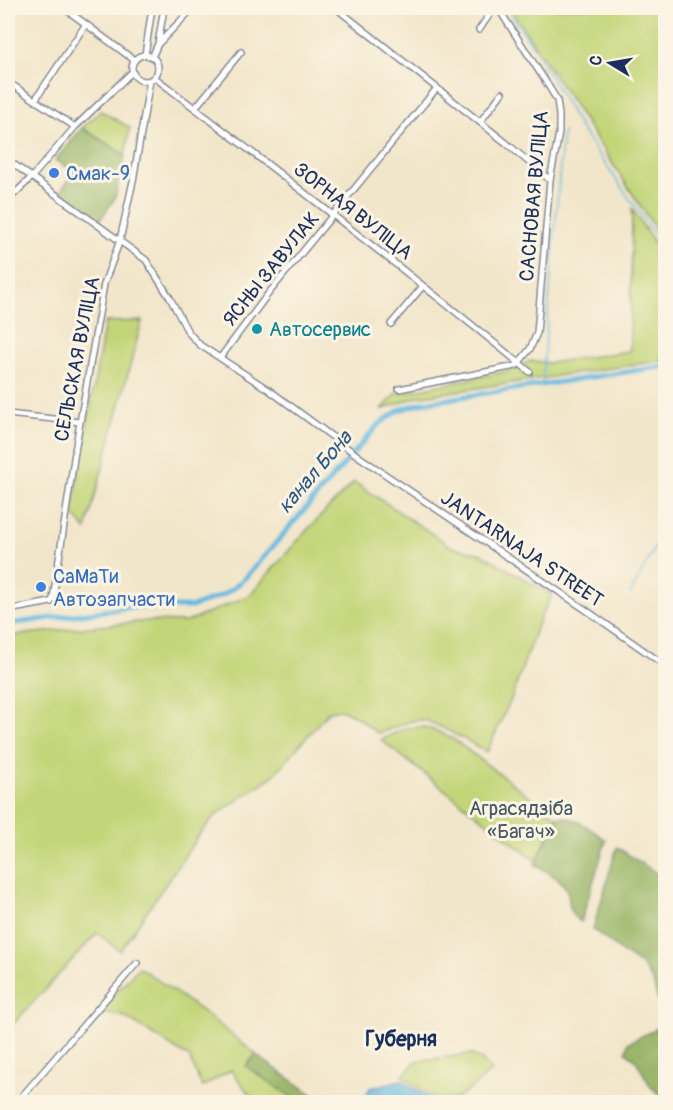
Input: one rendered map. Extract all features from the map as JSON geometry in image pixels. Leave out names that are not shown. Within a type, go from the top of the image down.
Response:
[{"type":"street","points":[[64,8],[134,60]]},
{"type":"street","points":[[145,55],[152,8]]},
{"type":"street","points":[[152,57],[158,44],[164,8]]},
{"type":"street","points":[[158,44],[193,8]]},
{"type":"street","points":[[336,8],[549,180]]},
{"type":"street","points":[[479,30],[494,8]]},
{"type":"street","name":"САСНОВАЯ ВУЛІЦА","points":[[498,8],[556,100],[560,115],[559,133],[549,180],[537,333],[530,349],[519,364]]},
{"type":"street","points":[[35,100],[86,24]]},
{"type":"street","points":[[195,108],[241,52]]},
{"type":"street","points":[[134,60],[145,55],[152,57],[158,68],[152,79]]},
{"type":"street","points":[[8,200],[31,178],[75,127],[132,72],[134,60]]},
{"type":"street","name":"ЗОРНАЯ ВУЛІЦА","points":[[132,72],[139,80],[152,79],[195,108],[423,285],[530,372]]},
{"type":"street","name":"СЕЛЬСКАЯ ВУЛІЦА","points":[[8,610],[45,605],[53,598],[80,422],[105,284],[120,240],[152,79]]},
{"type":"street","points":[[8,82],[75,127]]},
{"type":"street","name":"ЯСНЫ ЗАВУЛАК","points":[[220,358],[268,294],[437,88]]},
{"type":"street","points":[[480,122],[502,93]]},
{"type":"street","name":"JANTARNAJA STREET","points":[[8,160],[146,260],[194,340],[269,390],[361,458],[666,666]]},
{"type":"street","points":[[391,324],[423,285]]},
{"type":"street","points":[[399,389],[481,372],[503,370],[519,364]]},
{"type":"street","points":[[8,414],[80,422]]},
{"type":"street","points":[[17,1102],[137,963]]},
{"type":"green space","points":[[510,8],[665,8],[665,244],[651,222]]},
{"type":"green space","points":[[101,111],[130,128],[125,155],[82,128]]},
{"type":"green space","points":[[82,128],[125,155],[115,198],[100,220],[60,192],[74,172],[55,160]]},
{"type":"green space","points":[[632,209],[665,259],[665,360],[416,397],[381,410],[396,394],[513,370],[530,361],[549,363],[630,351]]},
{"type":"green space","points":[[142,321],[86,530],[72,513],[105,322]]},
{"type":"green space","points":[[354,482],[452,547],[482,554],[552,595],[538,623],[512,697],[487,752],[428,721],[411,721],[377,733],[349,713],[329,711],[274,775],[216,815],[199,835],[120,951],[97,933],[14,1023],[8,1020],[8,636],[147,621],[187,622],[250,595],[307,530]]},
{"type":"green space","name":"Аграсядзіба «Багач»","points":[[424,727],[453,739],[557,817],[536,861],[381,740],[406,728]]},
{"type":"green space","points":[[558,817],[578,821],[606,840],[581,922],[575,918],[570,909],[568,894],[563,884],[535,865]]},
{"type":"green space","points":[[617,847],[665,879],[665,1016],[653,982],[642,966],[593,929]]},
{"type":"green space","points":[[139,967],[202,1011],[256,1054],[246,1066],[299,1102],[255,1102],[231,1070],[202,1087],[189,1057],[123,1016],[101,1013],[110,999]]},
{"type":"green space","points":[[665,1018],[665,1099],[651,1087],[635,1059],[626,1052],[628,1043],[662,1026]]},
{"type":"green space","points":[[471,1054],[482,1060],[492,1071],[469,1091],[449,1101],[441,1102],[402,1076],[416,1061]]},
{"type":"green space","points":[[256,1055],[324,1102],[299,1102],[246,1066]]},
{"type":"water","points":[[401,1080],[434,1102],[371,1102],[365,1098],[370,1088]]},
{"type":"waterway","points":[[506,8],[533,46]]},
{"type":"waterway","points":[[537,53],[581,129],[666,251]]},
{"type":"waterway","points":[[542,385],[563,131]]},
{"type":"waterway","name":"канал Бона","points":[[8,624],[133,607],[192,607],[223,595],[248,575],[378,425],[399,410],[422,403],[666,366]]},
{"type":"waterway","points":[[630,594],[666,527]]},
{"type":"place","name":"Смак-9","points":[[54,173]]},
{"type":"place","name":"Автосервис","points":[[257,329]]},
{"type":"place","name":"СаМаТи Автоэапчасти","points":[[41,587]]},
{"type":"district","name":"Губерня","points":[[401,1039]]}]
